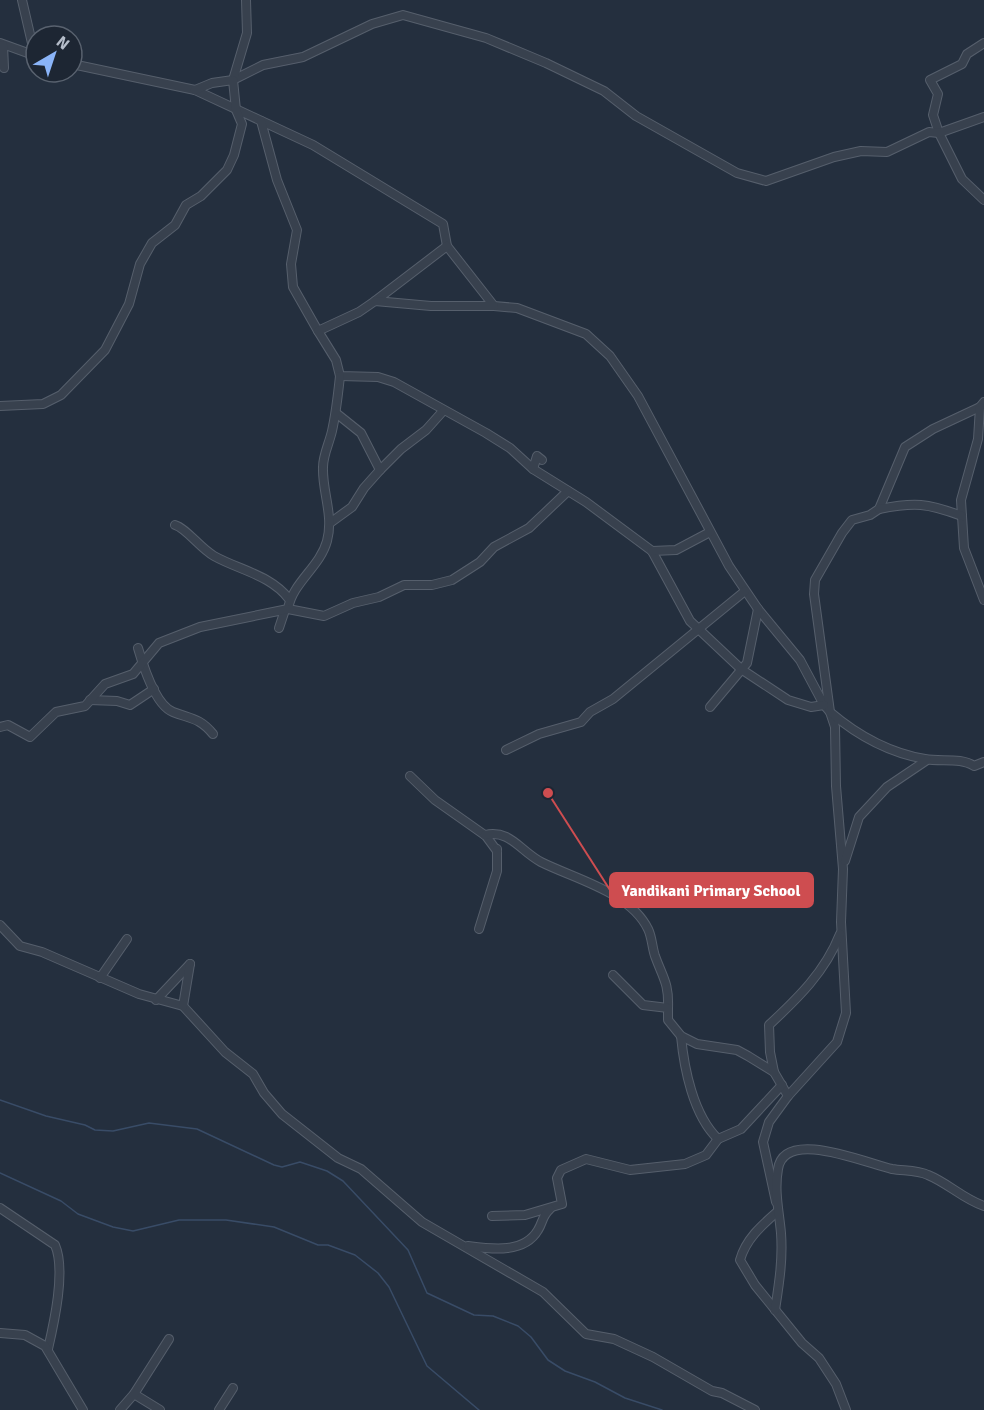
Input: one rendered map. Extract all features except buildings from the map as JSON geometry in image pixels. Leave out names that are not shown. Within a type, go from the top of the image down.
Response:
[{"type":"street","points":[[22,0],[28,24]]},
{"type":"street","points":[[0,406],[42,404],[61,395],[105,351],[129,304],[140,264],[152,243],[175,225],[186,205],[201,196],[227,170],[234,155],[242,124],[236,110],[233,80],[240,48],[247,33],[246,0]]},
{"type":"street","points":[[195,90],[212,83],[233,80],[262,65],[303,57],[372,24],[403,15],[486,38],[546,63],[604,92],[636,116],[737,173],[766,181],[834,157],[861,151],[887,152],[929,132],[939,133],[984,117]]},
{"type":"street","points":[[984,43],[967,54],[962,64],[930,80],[938,94],[933,115],[939,133],[962,179],[984,200]]},
{"type":"street","points":[[4,68],[2,44],[24,52]]},
{"type":"street","points":[[84,67],[195,90],[313,145],[426,211],[443,224],[447,246],[494,306]]},
{"type":"street","points":[[261,121],[277,180],[297,230],[291,264],[293,287],[336,360],[340,376],[336,413],[323,465],[330,523],[327,542],[318,560],[290,599],[279,628]]},
{"type":"street","points":[[318,331],[359,312],[447,246]]},
{"type":"street","points":[[375,301],[431,306],[517,308],[586,334],[610,356],[638,396],[710,532],[745,591],[800,660],[830,712],[847,727],[900,754],[927,760],[967,761],[974,766],[984,768]]},
{"type":"street","points":[[340,376],[378,377],[394,382],[510,448],[533,469],[586,502],[652,551],[690,621],[741,669],[788,700],[811,706],[824,705]]},
{"type":"street","points":[[879,509],[905,447],[933,429],[982,404]]},
{"type":"street","points":[[982,404],[978,439],[961,500],[964,548],[984,600]]},
{"type":"street","points":[[330,523],[352,507],[363,488],[380,470],[401,449],[426,430],[443,411]]},
{"type":"street","points":[[336,413],[361,433],[380,470]]},
{"type":"street","points":[[533,469],[537,456],[542,460]]},
{"type":"street","points":[[0,727],[8,725],[30,737],[56,712],[84,706],[105,684],[133,674],[159,643],[200,627],[286,609],[324,616],[353,603],[379,597],[404,585],[432,585],[452,580],[480,562],[494,547],[529,528],[568,491]]},
{"type":"street","points":[[775,1310],[782,1271],[776,1202],[763,1142],[769,1122],[788,1096],[837,1042],[846,1012],[842,930],[843,869],[836,786],[835,727],[824,681],[815,580],[852,520],[870,515],[879,509],[911,503],[934,505],[962,516]]},
{"type":"street","points":[[175,525],[182,527],[194,543],[230,566],[249,571],[280,587],[290,599]]},
{"type":"street","points":[[652,551],[676,550],[710,532]]},
{"type":"street","points":[[506,750],[538,734],[581,722],[590,712],[612,699],[745,591]]},
{"type":"street","points":[[710,707],[747,663],[758,609]]},
{"type":"street","points":[[138,648],[143,664],[162,703],[172,712],[198,719],[213,734]]},
{"type":"street","points":[[90,700],[117,701],[130,705],[154,689]]},
{"type":"street","points":[[843,869],[859,817],[887,787],[927,760]]},
{"type":"street","points":[[974,766],[984,762]]},
{"type":"street","points":[[411,776],[435,800],[485,835],[493,842],[497,851]]},
{"type":"street","points":[[485,835],[497,832],[516,842],[542,863],[570,873],[634,908],[648,928],[652,948],[667,981],[668,1020],[681,1036],[697,1044],[737,1050],[774,1072]]},
{"type":"street","points":[[479,929],[497,871],[497,832]]},
{"type":"street","points":[[0,925],[20,946],[42,952],[156,1000],[183,1006],[225,1052],[253,1074],[264,1093],[282,1114],[338,1158],[361,1169],[422,1222],[543,1292],[586,1334],[614,1338],[752,1410]]},
{"type":"street","points":[[788,1096],[774,1072],[770,1052],[769,1025],[784,1013],[826,966],[842,930]]},
{"type":"street","points":[[100,978],[127,939]]},
{"type":"street","points":[[156,1000],[190,964],[183,1006]]},
{"type":"street","points":[[613,975],[643,1005],[668,1008]]},
{"type":"street","points":[[681,1036],[688,1077],[710,1131],[718,1138]]},
{"type":"street","points":[[492,1216],[507,1217],[562,1204],[557,1178],[561,1170],[586,1159],[630,1170],[685,1164],[706,1155],[718,1138],[741,1129],[782,1085]]},
{"type":"street","points":[[776,1202],[778,1167],[781,1160],[789,1153],[807,1147],[867,1160],[893,1169],[919,1172],[984,1206]]},
{"type":"street","points":[[0,1208],[55,1245],[58,1252],[60,1266],[48,1349]]},
{"type":"street","points":[[463,1245],[488,1249],[518,1246],[531,1240],[539,1229],[544,1214],[551,1208]]},
{"type":"street","points":[[777,1212],[756,1231],[743,1250],[740,1260],[755,1286],[802,1343],[819,1358],[836,1384],[846,1410]]},
{"type":"street","points":[[0,1333],[25,1335],[48,1349],[83,1410]]},
{"type":"street","points":[[120,1410],[134,1394],[169,1339]]},
{"type":"street","points":[[219,1410],[233,1388]]},
{"type":"street","points":[[134,1394],[160,1410]]},
{"type":"waterway","points":[[0,1100],[95,1130],[113,1131],[149,1123],[197,1129],[274,1165],[282,1167],[300,1162],[327,1171],[343,1181],[408,1250],[427,1293],[474,1315],[493,1316],[518,1326],[531,1337],[548,1360],[565,1371],[595,1382],[625,1398],[662,1410]]},
{"type":"waterway","points":[[0,1173],[61,1201],[78,1214],[113,1227],[133,1231],[179,1220],[226,1220],[274,1227],[318,1245],[328,1245],[355,1255],[378,1273],[389,1287],[427,1366],[479,1410]]},
{"type":"place","name":"Yandikani Primary School","points":[[548,793]]}]
